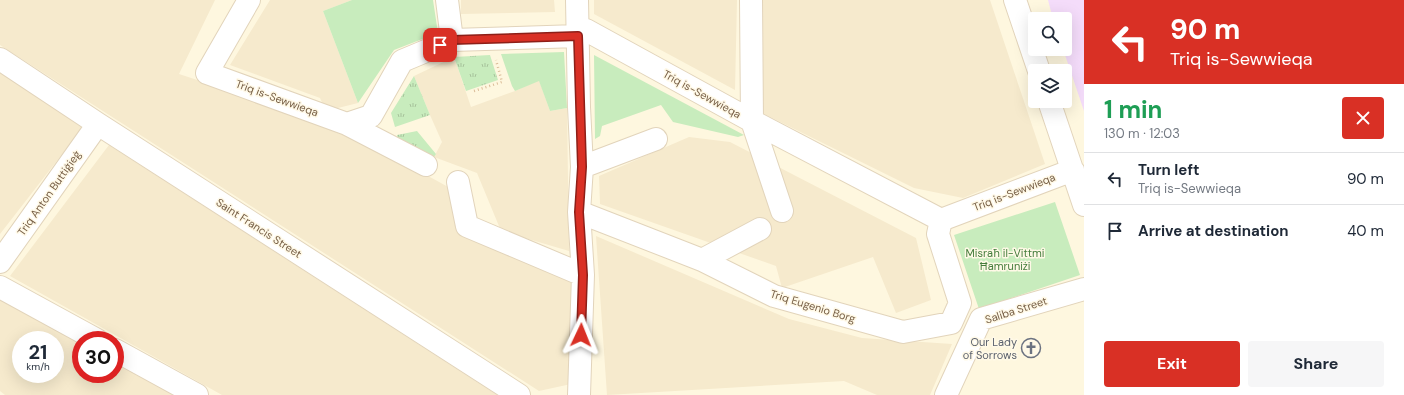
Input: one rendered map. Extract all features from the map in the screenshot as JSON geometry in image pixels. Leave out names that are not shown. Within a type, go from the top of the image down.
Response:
[{"type":"street","name":"Triq is-Sewwieqa","points":[[249,0],[207,73],[347,124],[426,165]]},
{"type":"street","points":[[447,0],[452,40]]},
{"type":"street","points":[[577,0],[582,167],[579,212],[583,275],[579,395]]},
{"type":"street","points":[[751,0],[752,121],[782,211]]},
{"type":"street","points":[[1015,0],[1037,64]]},
{"type":"street","name":"Triq is-Sewwieqa","points":[[347,124],[371,116],[402,61],[452,40],[578,36],[586,30],[752,121],[942,220],[1078,179]]},
{"type":"street","name":"Saint Francis Street","points":[[0,59],[98,124],[519,395]]},
{"type":"street","points":[[1053,108],[1078,179],[1084,205]]},
{"type":"street","name":"Triq Anton Buttiġieġ","points":[[0,262],[98,124]]},
{"type":"street","points":[[582,167],[656,139]]},
{"type":"street","points":[[458,182],[467,226],[583,275]]},
{"type":"street","name":"Triq Eugenio Borg","points":[[579,212],[702,260],[774,296],[903,332],[951,323],[960,303],[938,234],[942,220]]},
{"type":"street","points":[[702,260],[760,230]]},
{"type":"street","points":[[0,287],[81,331]]},
{"type":"street","name":"Saliba Street","points":[[946,395],[981,319],[1084,289]]},
{"type":"street","points":[[124,355],[197,395]]},
{"type":"path","points":[[474,92],[502,82]]},
{"type":"shaded area","points":[[0,0],[215,0],[179,74],[337,126],[450,188],[458,230],[576,284],[571,384],[539,391],[0,45]]},
{"type":"shaded area","points":[[270,0],[352,0],[323,11],[358,103],[326,111],[320,98],[230,65]]},
{"type":"shaded area","points":[[461,0],[554,0],[555,12],[461,14]]},
{"type":"shaded area","points":[[594,0],[737,0],[735,90],[594,14]]},
{"type":"shaded area","points":[[758,0],[990,0],[1045,164],[963,198],[914,188],[758,111]]},
{"type":"shaded area","points":[[1048,0],[1084,0],[1084,111],[1072,76],[1072,64],[1068,64],[1065,56],[1072,56],[1072,12],[1051,12]]},
{"type":"shaded area","points":[[454,57],[471,107],[515,91],[539,80],[550,111],[567,108],[569,251],[501,231],[477,173],[434,157],[442,142],[414,76]]},
{"type":"shaded area","points":[[0,71],[84,126],[0,234]]},
{"type":"shaded area","points":[[689,137],[730,142],[916,238],[931,300],[896,313],[873,257],[782,288],[776,266],[600,204],[599,176]]},
{"type":"shaded area","points":[[109,145],[497,395],[222,395],[124,340],[124,331],[108,331],[10,276]]},
{"type":"shaded area","points":[[596,236],[789,319],[862,338],[952,344],[930,395],[877,395],[844,381],[607,395]]},
{"type":"shaded area","points":[[0,296],[63,331],[12,331],[12,383],[64,383],[64,332],[72,336],[72,383],[124,383],[124,365],[179,395],[5,395],[0,391]]},
{"type":"green space","points":[[352,0],[433,0],[438,33],[394,50],[358,103],[323,11]]},
{"type":"green space","points":[[564,52],[567,108],[550,111],[539,81],[515,91],[501,54]]},
{"type":"green space","points":[[490,55],[498,80],[466,91],[454,57]]},
{"type":"green space","points":[[594,55],[744,135],[738,137],[673,122],[661,105],[602,126],[600,136],[595,139]]},
{"type":"green space","points":[[414,76],[430,115],[395,127],[391,113]]},
{"type":"green space","points":[[417,131],[436,154],[434,157],[420,149],[419,151],[397,138],[397,135]]},
{"type":"green space","name":"Misraħ il-Vittmi Ħamruniżi","points":[[1055,202],[1080,275],[979,309],[954,235]]},
{"type":"place","name":"Our Lady of Sorrows","points":[[1031,348]]},
{"type":"route","points":[[440,45],[452,40],[578,36],[582,167],[579,212],[583,275],[581,335]]}]
